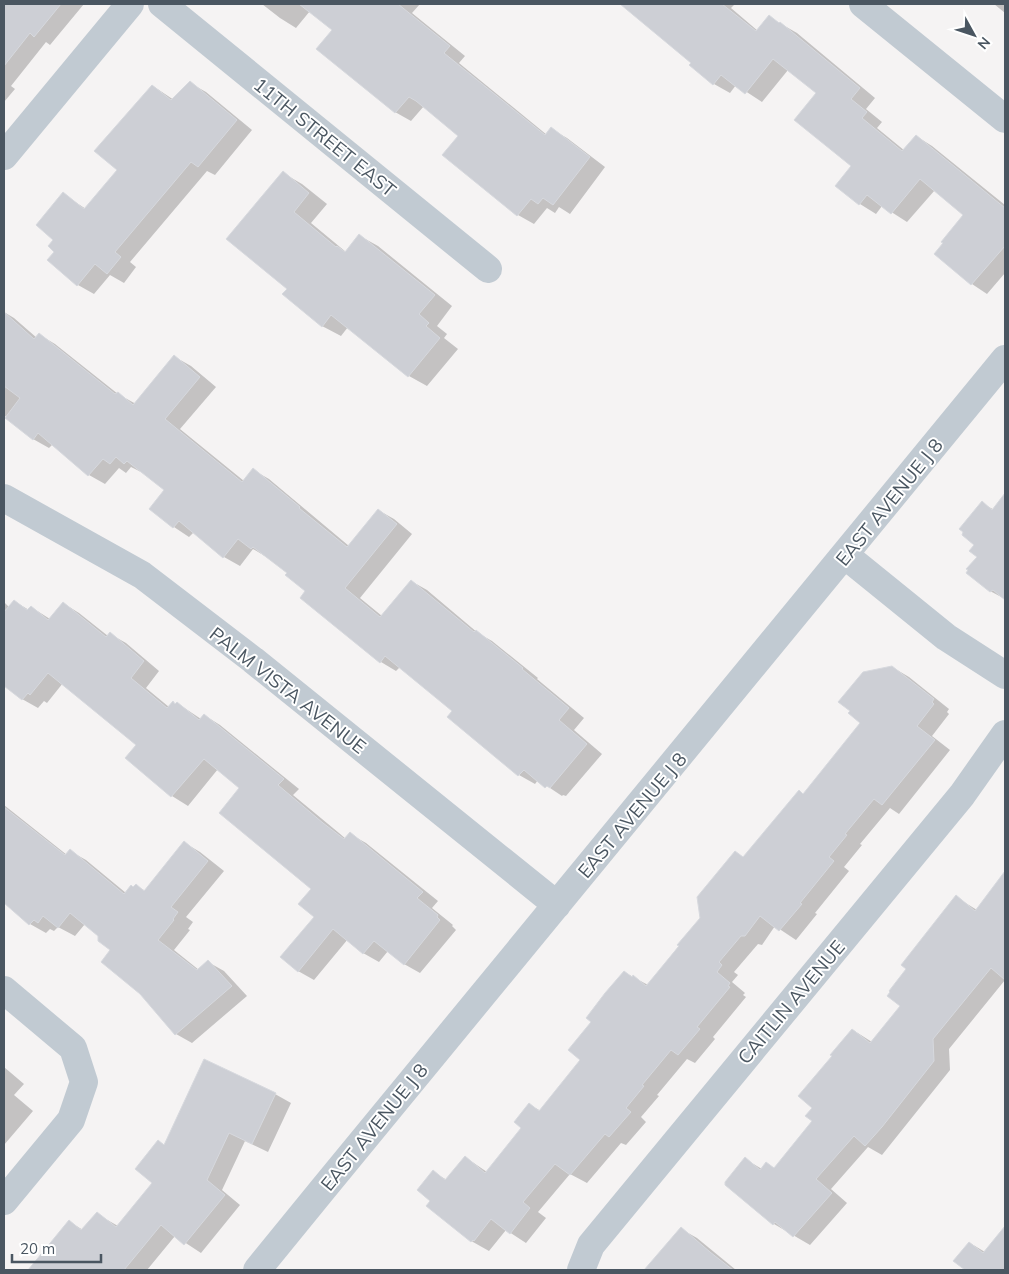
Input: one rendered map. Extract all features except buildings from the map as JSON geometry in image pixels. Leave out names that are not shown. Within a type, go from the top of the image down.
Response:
[{"type":"street","points":[[4,156],[130,4]]},
{"type":"street","name":"11TH STREET EAST","points":[[162,4],[488,270]]},
{"type":"street","points":[[863,4],[1005,119]]},
{"type":"street","name":"EAST AVENUE J 8","points":[[257,1270],[431,1056],[846,556],[1005,359]]},
{"type":"street","name":"PALM VISTA AVENUE","points":[[4,498],[142,575],[252,660],[557,905]]},
{"type":"street","points":[[846,556],[946,637],[1005,674]]},
{"type":"street","name":"CAITLIN AVENUE","points":[[581,1270],[591,1245],[962,795],[1005,734]]},
{"type":"street","points":[[4,990],[73,1048],[84,1082],[71,1120],[4,1201]]}]
